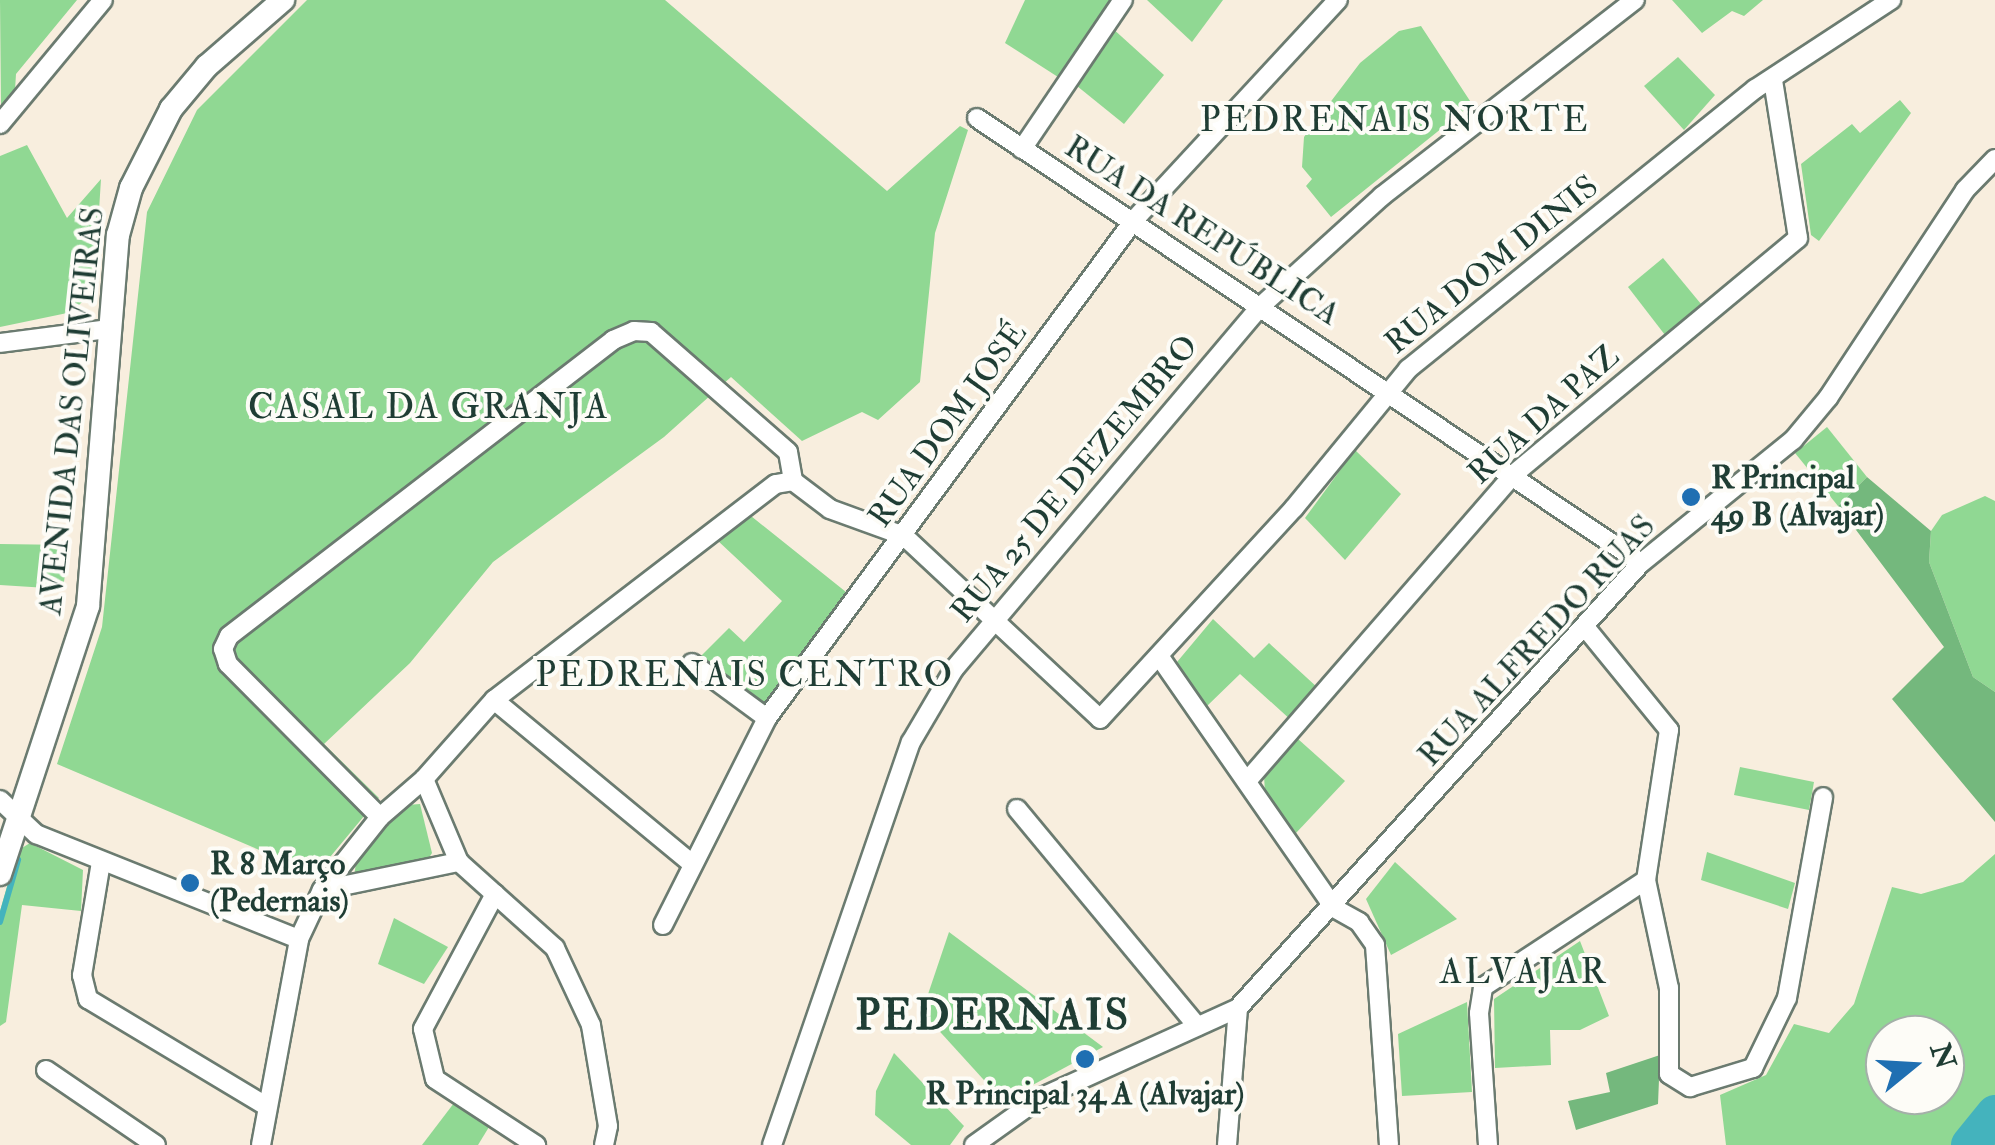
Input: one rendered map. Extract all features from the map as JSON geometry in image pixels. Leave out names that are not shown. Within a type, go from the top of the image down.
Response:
[{"type":"street","points":[[0,124],[102,0]]},
{"type":"street","name":"AVENIDA DAS OLIVEIRAS","points":[[0,874],[88,606],[118,234],[149,149],[207,66],[283,0]]},
{"type":"street","points":[[1022,149],[1124,0]]},
{"type":"street","name":"RUA DOM JOSÉ","points":[[664,925],[690,862],[767,718],[1134,220],[1338,0]]},
{"type":"street","name":"RUA 25 DE DEZEMBRO","points":[[772,1145],[911,742],[954,669],[1262,305],[1382,196],[1634,0]]},
{"type":"street","name":"RUA DOM DINIS","points":[[994,619],[1100,719],[1160,656],[1356,425],[1422,358],[1773,80],[1891,0]]},
{"type":"street","name":"RUA DA PAZ","points":[[1247,781],[1514,474],[1798,238],[1773,80]]},
{"type":"street","name":"RUA DA REPÚBLICA","points":[[977,118],[1262,305],[1642,563]]},
{"type":"street","name":"RUA ALFREDO RUAS","points":[[1238,1008],[1334,908],[1642,563],[1792,440],[1828,398],[1965,190],[1995,159]]},
{"type":"street","points":[[0,343],[108,329]]},
{"type":"street","points":[[380,817],[228,664],[223,649],[229,636],[613,340],[634,331],[652,332],[788,452],[793,481],[830,510],[904,536],[994,619]]},
{"type":"street","points":[[261,1145],[299,939],[322,890],[380,817],[424,778],[494,700],[776,484],[793,481]]},
{"type":"street","points":[[1585,627],[1669,730],[1646,880],[1669,988],[1670,1074],[1690,1087],[1726,1081],[1754,1068],[1787,998],[1823,798]]},
{"type":"street","points":[[1160,656],[1334,908],[1359,922],[1381,964],[1389,1145]]},
{"type":"street","points":[[692,663],[767,718]]},
{"type":"street","points":[[494,700],[690,862]]},
{"type":"street","points":[[424,778],[459,862],[555,948],[592,1025],[608,1126],[604,1145]]},
{"type":"street","points":[[0,800],[17,819],[101,862],[299,939]]},
{"type":"street","points":[[1017,809],[1196,1026]]},
{"type":"street","points":[[101,862],[82,975],[88,999],[266,1106]]},
{"type":"street","points":[[322,890],[459,862]]},
{"type":"street","points":[[1488,1145],[1479,1013],[1484,988],[1646,880]]},
{"type":"street","points":[[495,894],[423,1028],[434,1079],[536,1145]]},
{"type":"street","points":[[974,1145],[1040,1098],[1238,1008],[1226,1145]]},
{"type":"street","points":[[46,1070],[156,1145]]},
{"type":"green space","points":[[0,0],[77,0],[16,74],[15,90],[1,106]]},
{"type":"green space","points":[[307,0],[665,0],[887,191],[960,126],[968,130],[935,233],[920,382],[878,420],[862,412],[802,441],[731,377],[664,437],[493,562],[410,663],[324,744],[379,798],[316,874],[57,764],[102,627],[147,212],[197,110]]},
{"type":"green space","points":[[1025,0],[1111,0],[1058,77],[1005,43]]},
{"type":"green space","points":[[1147,0],[1223,0],[1192,42]]},
{"type":"green space","points":[[1672,0],[1763,0],[1744,16],[1732,11],[1702,33]]},
{"type":"green space","points":[[1421,26],[1472,104],[1331,217],[1306,186],[1312,179],[1302,167],[1304,137],[1360,63],[1399,31]]},
{"type":"green space","points":[[1111,27],[1164,75],[1124,124],[1077,86]]},
{"type":"green space","points":[[1678,57],[1715,95],[1684,130],[1644,86]]},
{"type":"green space","points":[[1900,100],[1911,113],[1819,241],[1811,235],[1801,164],[1852,124],[1860,133]]},
{"type":"green space","points":[[27,145],[67,218],[101,179],[94,290],[72,312],[0,327],[0,156]]},
{"type":"green space","points":[[1663,258],[1701,304],[1665,335],[1628,287]]},
{"type":"green space","points":[[1827,427],[1867,477],[1838,506],[1795,453]]},
{"type":"green space","points":[[1355,450],[1401,494],[1345,560],[1305,518]]},
{"type":"green space","points":[[1867,477],[1931,531],[1929,562],[1973,677],[1995,692],[1995,822],[1892,699],[1944,647],[1838,506]]},
{"type":"green space","points":[[1985,496],[1995,501],[1995,692],[1973,677],[1929,562],[1931,531],[1942,515]]},
{"type":"green space","points":[[751,516],[846,592],[765,703],[700,657],[729,628],[744,642],[782,601],[717,540]]},
{"type":"green space","points":[[0,544],[69,545],[63,589],[0,585]]},
{"type":"green space","points":[[1213,619],[1254,658],[1269,643],[1318,688],[1292,721],[1240,674],[1206,707],[1177,662]]},
{"type":"green space","points":[[1298,739],[1345,781],[1296,833],[1265,792],[1264,776]]},
{"type":"green space","points":[[1740,767],[1814,782],[1809,810],[1734,795]]},
{"type":"green space","points":[[420,804],[432,853],[425,864],[354,876],[357,857],[407,805]]},
{"type":"green space","points":[[30,843],[83,870],[81,911],[22,905],[6,1022],[0,1026],[0,911],[17,851]]},
{"type":"green space","points":[[1707,852],[1795,883],[1788,909],[1701,880]]},
{"type":"green space","points":[[1995,854],[1995,1145],[1726,1145],[1720,1095],[1766,1075],[1794,1024],[1829,1033],[1854,1004],[1892,887],[1921,894],[1963,882]]},
{"type":"green space","points":[[1395,862],[1457,919],[1391,955],[1366,899]]},
{"type":"green space","points":[[394,918],[448,947],[424,984],[378,964]]},
{"type":"green space","points":[[949,932],[1103,1047],[1003,1101],[922,1012]]},
{"type":"green space","points":[[1580,941],[1609,1016],[1580,1030],[1550,1030],[1551,1065],[1495,1068],[1494,999]]},
{"type":"green space","points":[[1467,1002],[1472,1092],[1402,1096],[1398,1034]]},
{"type":"green space","points":[[894,1053],[964,1126],[950,1145],[911,1145],[875,1115],[876,1091]]},
{"type":"green space","points":[[1660,1055],[1658,1104],[1576,1130],[1568,1101],[1610,1092],[1606,1073]]},
{"type":"green space","points":[[454,1103],[489,1127],[478,1145],[422,1145]]},
{"type":"waterway","points":[[0,922],[18,860]]},
{"type":"waterway","points":[[1970,1145],[1995,1114]]},
{"type":"place","name":"R Principal 49 B (Alvajar)","points":[[1691,497]]},
{"type":"place","name":"R 8 Março (Pedernais)","points":[[190,883]]},
{"type":"place","name":"R Principal 34 A (Alvajar)","points":[[1085,1059]]},
{"type":"district","name":"PEDRENAIS NORTE","points":[[1395,120]]},
{"type":"district","name":"CASAL DA GRANJA","points":[[429,407]]},
{"type":"district","name":"PEDRENAIS CENTRO","points":[[745,675]]},
{"type":"district","name":"ALVAJAR","points":[[1524,972]]},
{"type":"district","name":"PEDERNAIS","points":[[993,1016]]}]
